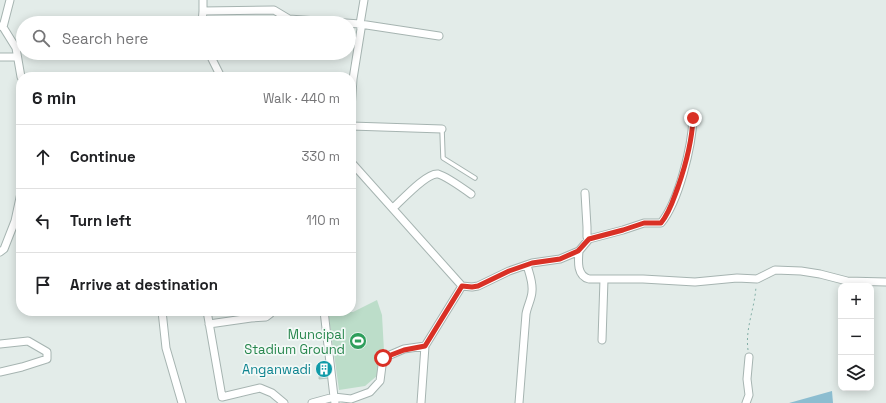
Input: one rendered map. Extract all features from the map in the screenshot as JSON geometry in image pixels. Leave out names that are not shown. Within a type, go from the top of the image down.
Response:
[{"type":"street","points":[[10,0],[1,26],[16,48]]},
{"type":"street","points":[[203,0],[203,16]]},
{"type":"street","points":[[356,58],[364,0]]},
{"type":"street","points":[[203,11],[274,10],[284,16]]},
{"type":"street","points":[[356,24],[439,36]]},
{"type":"street","points":[[0,57],[16,57]]},
{"type":"street","points":[[18,60],[20,72]]},
{"type":"street","points":[[212,60],[218,72]]},
{"type":"street","points":[[354,72],[356,60]]},
{"type":"street","points":[[356,167],[462,286],[472,287],[478,286],[509,271],[527,265],[560,259],[578,251],[589,239],[644,223],[661,223],[668,214],[683,172],[692,135],[693,118]]},
{"type":"street","points":[[356,126],[442,129]]},
{"type":"street","points":[[393,208],[431,175],[438,174],[471,194]]},
{"type":"street","points":[[584,193],[587,237],[589,239]]},
{"type":"street","points":[[1,250],[16,216]]},
{"type":"street","points":[[578,251],[578,261],[582,274],[589,278],[695,282],[737,278],[757,279],[775,270],[801,271],[847,281],[886,282]]},
{"type":"street","points":[[519,403],[527,305],[533,293],[531,277],[527,265]]},
{"type":"street","points":[[602,340],[604,279]]},
{"type":"street","points":[[421,403],[425,346],[462,286]]},
{"type":"street","points":[[163,316],[166,348],[182,403]]},
{"type":"street","points":[[208,316],[222,398],[260,388],[272,393],[284,403]]},
{"type":"street","points":[[209,324],[267,316]]},
{"type":"street","points":[[325,316],[335,400]]},
{"type":"street","points":[[0,344],[28,341],[47,352],[47,359],[0,372]]},
{"type":"street","points":[[312,403],[351,399],[370,392],[380,381],[383,358],[404,350],[425,346]]},
{"type":"street","points":[[746,403],[749,395],[747,379],[749,357]]},
{"type":"lane","points":[[442,129],[442,158],[475,178]]},
{"type":"path","points":[[749,357],[747,344],[750,320],[756,297],[756,282]]},
{"type":"green space","name":"Muncipal Stadium Ground","points":[[377,300],[382,315],[384,351],[378,375],[365,386],[339,390],[329,316],[356,316],[356,310]]},
{"type":"water","points":[[832,391],[833,403],[789,403]]},
{"type":"building","name":"Anganwadi","points":[[320,365],[328,365],[328,378],[319,379]]},
{"type":"place","name":"Muncipal Stadium Ground","points":[[358,341]]},
{"type":"place","name":"Anganwadi","points":[[324,369]]},
{"type":"route","points":[[383,358],[404,350],[425,346],[462,286],[478,286],[509,271],[532,263],[560,259],[578,251],[589,239],[644,223],[661,223],[668,214],[683,172],[692,135],[693,118]]}]
